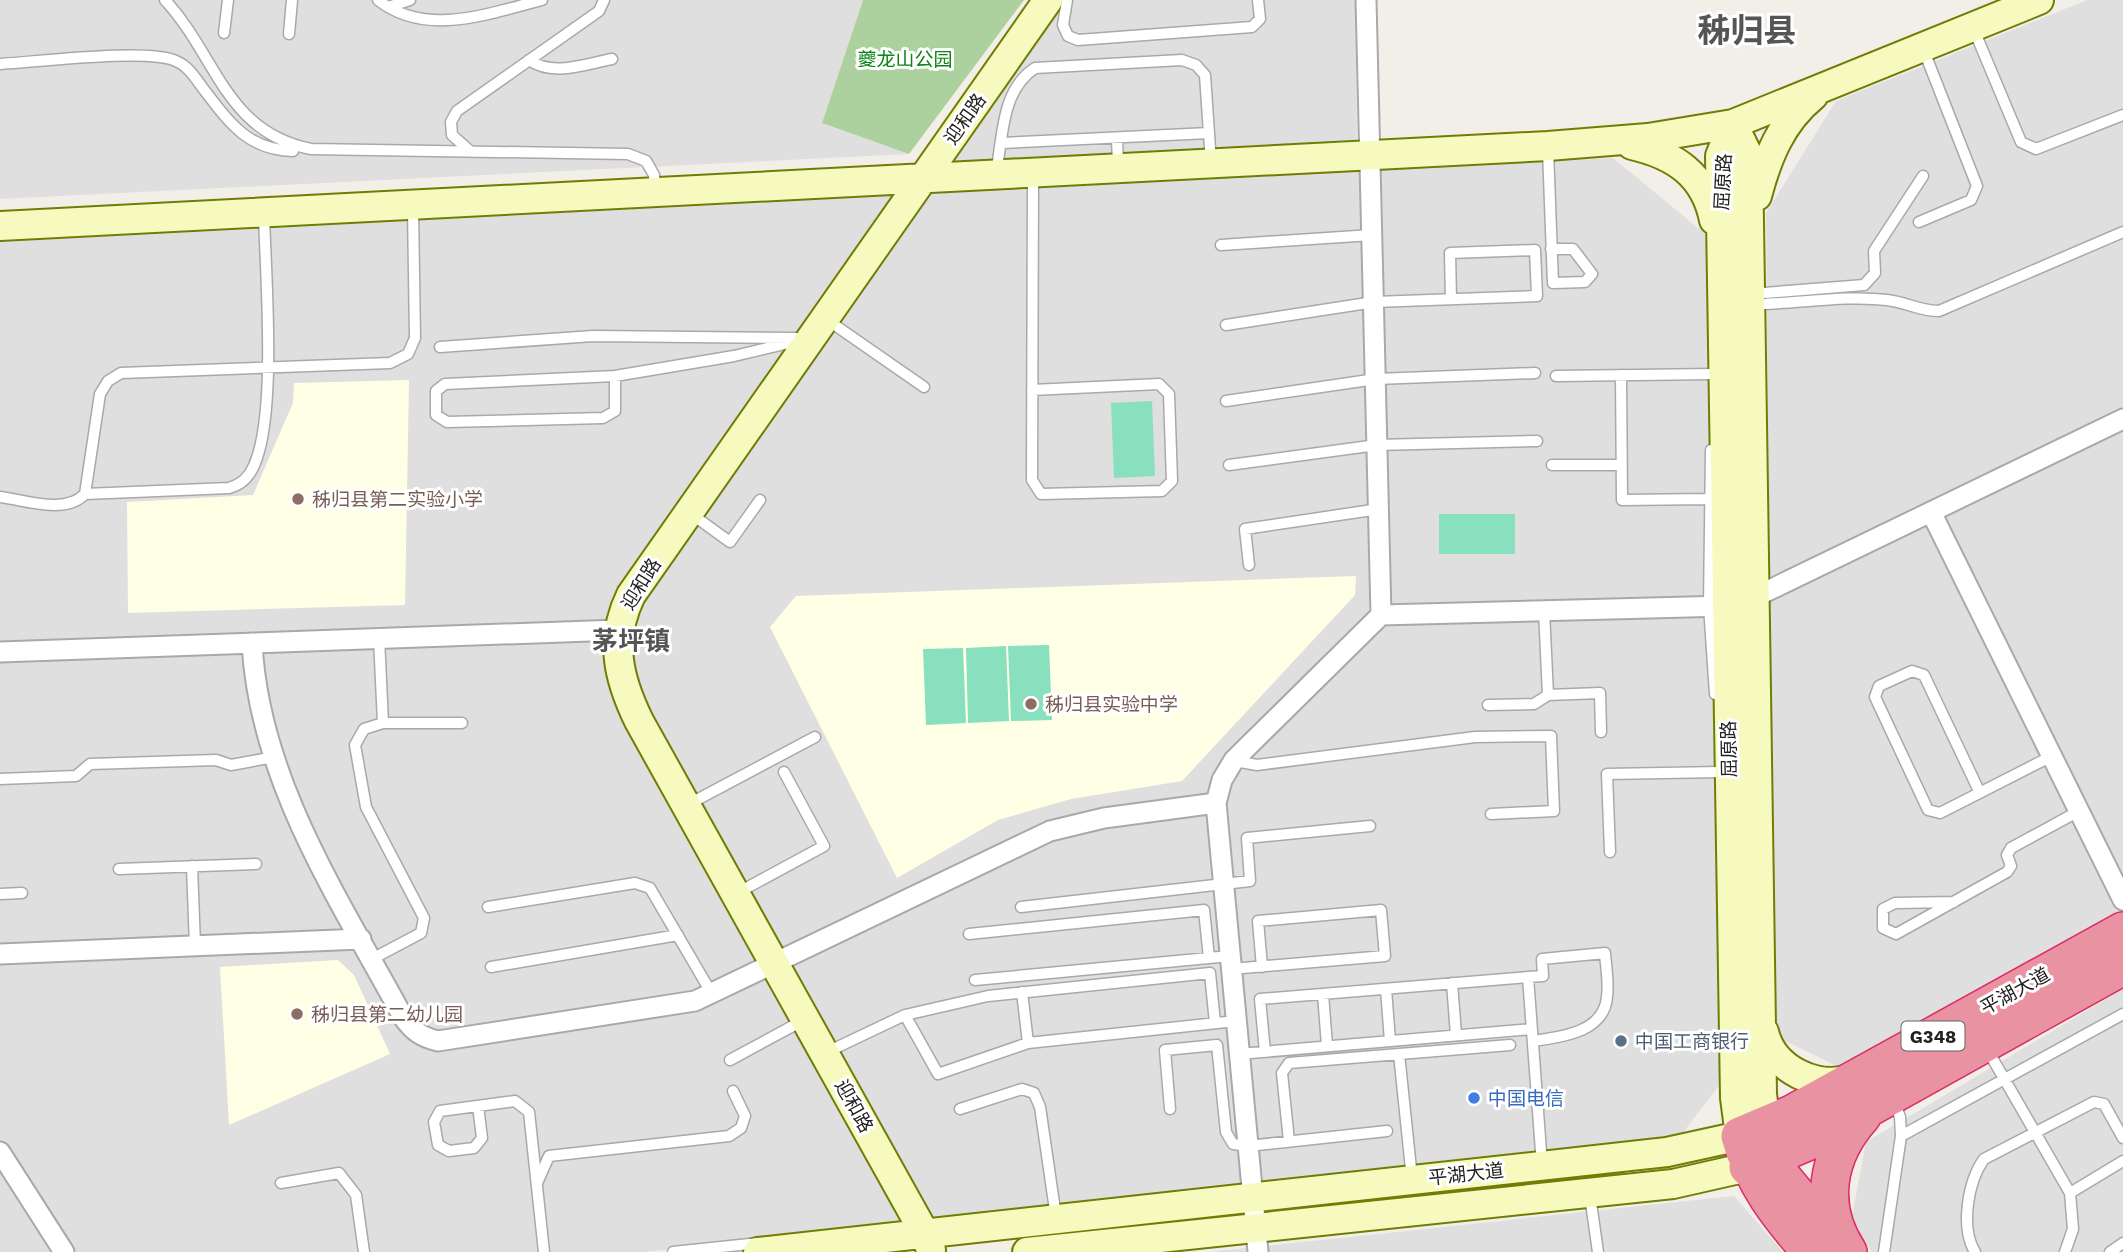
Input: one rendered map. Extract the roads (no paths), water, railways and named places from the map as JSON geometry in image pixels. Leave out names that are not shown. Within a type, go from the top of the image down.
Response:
[{"type":"highway","name":"平湖大道","points":[[1878,1091],[2123,931]]},
{"type":"highway","name":"平湖大道","points":[[1757,1146],[1878,1091],[2123,966]]},
{"type":"highway","points":[[1847,1252],[1833,1223],[1828,1200],[1829,1177],[1835,1155],[1878,1091]]},
{"type":"highway","name":"屈原路","points":[[1757,1146],[1775,1212],[1809,1252]]},
{"type":"highway","name":"屈原路","points":[[1757,1146],[1847,1252]]},
{"type":"main road","name":"迎和路","points":[[926,1237],[626,694],[619,672],[618,630],[631,595],[1048,0]]},
{"type":"main road","points":[[0,226],[1605,142],[1692,132],[1733,124],[2039,0]]},
{"type":"main road","points":[[1749,240],[1757,196],[1770,155],[1792,117],[1824,87]]},
{"type":"main road","name":"屈原路","points":[[1733,124],[1748,155],[1761,1019],[1757,1146]]},
{"type":"main road","name":"屈原路","points":[[1733,124],[1720,156],[1722,262],[1718,606],[1735,1098],[1757,1146]]},
{"type":"main road","points":[[1605,142],[1652,149],[1673,158],[1692,172],[1706,190],[1722,262]]},
{"type":"main road","points":[[1761,1019],[1772,1052],[1783,1065],[1798,1074],[1878,1091]]},
{"type":"main road","name":"平湖大道","points":[[758,1252],[926,1237],[1537,1157],[1757,1146]]},
{"type":"main road","name":"平湖大道","points":[[1027,1252],[1257,1240],[1590,1192],[1673,1184],[1757,1146]]},
{"type":"street","points":[[1366,0],[1381,615]]},
{"type":"street","points":[[1257,1240],[1216,803],[1222,780],[1234,760],[1381,615],[1718,606],[1755,597],[2123,419]]},
{"type":"street","points":[[1931,512],[2123,900]]},
{"type":"street","points":[[0,652],[618,630]]},
{"type":"street","points":[[252,643],[258,699],[292,810],[411,1029],[423,1037],[439,1041],[675,1006],[712,994],[1050,831],[1104,818],[1216,803]]},
{"type":"street","points":[[0,954],[361,939]]},
{"type":"street","points":[[0,1152],[64,1252]]},
{"type":"lane","points":[[165,0],[246,116],[264,133],[286,144],[311,149]]},
{"type":"lane","points":[[225,33],[228,0]]},
{"type":"lane","points":[[289,34],[292,0]]},
{"type":"lane","points":[[378,0],[387,7],[440,22],[464,20],[542,0]]},
{"type":"lane","points":[[387,7],[410,0]]},
{"type":"lane","points":[[471,152],[452,135],[453,115],[599,11],[604,0]]},
{"type":"lane","points":[[1067,0],[1063,25],[1068,36],[1078,40],[1252,27],[1259,19],[1258,0]]},
{"type":"lane","points":[[1973,27],[2021,142],[2036,149],[2123,115]]},
{"type":"lane","points":[[1919,222],[1971,200],[1976,186],[1923,47]]},
{"type":"lane","points":[[0,64],[146,56],[175,60],[188,68],[234,129],[251,142],[271,149],[628,154],[646,160],[654,175],[655,192]]},
{"type":"lane","points":[[529,60],[542,69],[556,69],[612,59]]},
{"type":"lane","points":[[996,174],[1012,91],[1021,77],[1035,68],[1182,60],[1196,65],[1205,75],[1211,163]]},
{"type":"lane","points":[[1002,143],[1209,133]]},
{"type":"lane","points":[[1116,138],[1118,168]]},
{"type":"lane","points":[[1548,146],[1551,249],[1553,283],[1585,282],[1591,274],[1573,249],[1551,249]]},
{"type":"lane","points":[[1032,390],[1158,384],[1169,394],[1172,481],[1162,491],[1041,494],[1032,480],[1032,390],[1034,172]]},
{"type":"lane","points":[[1764,293],[1864,285],[1875,273],[1874,251],[1923,176]]},
{"type":"lane","points":[[0,497],[65,506],[77,502],[85,494],[100,394],[108,381],[121,373],[390,363],[408,354],[415,338],[413,204]]},
{"type":"lane","points":[[85,494],[229,488],[241,484],[251,472],[262,442],[267,417],[264,212]]},
{"type":"lane","points":[[1762,304],[1884,299],[1905,303],[1919,311],[1939,311],[2123,232]]},
{"type":"lane","points":[[1221,246],[1372,235]]},
{"type":"lane","points":[[1226,326],[1374,302],[1537,296],[1535,250],[1450,253],[1451,299]]},
{"type":"lane","points":[[1713,416],[1716,277],[1722,262]]},
{"type":"lane","points":[[440,347],[593,336],[818,328],[924,387]]},
{"type":"lane","points":[[615,376],[615,411],[603,418],[447,422],[436,415],[436,391],[444,384],[615,376],[734,356],[818,328]]},
{"type":"lane","points":[[1226,401],[1376,379],[1535,373]]},
{"type":"lane","points":[[1556,376],[1714,374]]},
{"type":"lane","points":[[1621,376],[1622,500],[1709,499]]},
{"type":"lane","points":[[1229,465],[1377,445],[1537,441]]},
{"type":"lane","points":[[1712,444],[1709,499],[1718,606],[1716,703]]},
{"type":"lane","points":[[1552,465],[1621,465]]},
{"type":"lane","points":[[689,512],[730,542],[760,500]]},
{"type":"lane","points":[[1250,565],[1245,529],[1379,509]]},
{"type":"lane","points":[[1544,611],[1548,695]]},
{"type":"lane","points":[[379,638],[383,723]]},
{"type":"lane","points":[[1980,793],[1924,675],[1912,671],[1879,686],[1875,697],[1928,810],[1940,813],[1980,793],[2052,756]]},
{"type":"lane","points":[[1488,705],[1534,704],[1548,695],[1600,694],[1601,732]]},
{"type":"lane","points":[[1717,717],[1724,1035],[1734,1043]]},
{"type":"lane","points":[[372,959],[421,933],[424,918],[366,807],[355,745],[364,729],[383,723],[462,723]]},
{"type":"lane","points":[[1234,760],[1257,765],[1475,737],[1551,736],[1554,811],[1491,814]]},
{"type":"lane","points":[[685,805],[815,737]]},
{"type":"lane","points":[[0,779],[76,776],[90,764],[216,760],[231,765],[274,757]]},
{"type":"lane","points":[[735,894],[824,846],[784,772]]},
{"type":"lane","points":[[1610,852],[1608,774],[1720,772]]},
{"type":"lane","points":[[1954,902],[1895,903],[1883,909],[1883,928],[1896,934],[1954,902],[2007,872],[2011,866],[2007,855],[2011,848],[2079,811]]},
{"type":"lane","points":[[1021,907],[1250,881],[1247,838],[1370,826]]},
{"type":"lane","points":[[120,869],[256,864]]},
{"type":"lane","points":[[192,866],[195,946]]},
{"type":"lane","points":[[488,907],[635,883],[650,888],[712,994]]},
{"type":"lane","points":[[0,894],[22,893]]},
{"type":"lane","points":[[969,934],[1204,910],[1209,958]]},
{"type":"lane","points":[[975,980],[1209,958],[1262,967],[1385,956],[1381,910],[1258,921],[1262,967]]},
{"type":"lane","points":[[491,967],[678,935]]},
{"type":"lane","points":[[1265,1052],[1260,999],[1544,976],[1542,960],[1605,953],[1607,999],[1603,1010],[1583,1031],[1533,1041]]},
{"type":"lane","points":[[825,1053],[905,1015],[988,996],[1210,973],[1215,1023]]},
{"type":"lane","points":[[1528,976],[1537,1157]]},
{"type":"lane","points":[[1452,983],[1456,1035]]},
{"type":"lane","points":[[1387,989],[1390,1041]]},
{"type":"lane","points":[[1022,992],[1028,1043]]},
{"type":"lane","points":[[1323,994],[1327,1046]]},
{"type":"lane","points":[[1901,1136],[2123,1014]]},
{"type":"lane","points":[[905,1015],[938,1074],[1028,1043],[1236,1021]]},
{"type":"lane","points":[[730,1060],[805,1019]]},
{"type":"lane","points":[[1239,1054],[1532,1029]]},
{"type":"lane","points":[[1170,1109],[1164,1050],[1217,1045],[1226,1132],[1233,1144],[1248,1146],[1387,1130]]},
{"type":"lane","points":[[1289,1141],[1282,1073],[1289,1063],[1510,1045]]},
{"type":"lane","points":[[1399,1054],[1411,1169]]},
{"type":"lane","points":[[1991,1056],[2070,1193],[2073,1228],[2065,1252]]},
{"type":"lane","points":[[960,1109],[1022,1089],[1034,1093],[1040,1107],[1055,1210]]},
{"type":"lane","points":[[537,1185],[549,1156],[729,1136],[741,1128],[745,1116],[733,1091]]},
{"type":"lane","points":[[1878,1091],[1900,1116],[1901,1136],[1884,1252]]},
{"type":"lane","points":[[478,1106],[482,1138],[474,1148],[449,1151],[438,1145],[434,1122],[440,1111],[515,1101],[529,1112],[544,1252]]},
{"type":"lane","points":[[1975,1252],[1968,1240],[1967,1226],[1976,1171],[1984,1159],[2094,1102],[2104,1104],[2123,1138]]},
{"type":"lane","points":[[2070,1193],[2123,1161]]},
{"type":"lane","points":[[673,1252],[926,1237],[1055,1210],[1252,1193],[1450,1164]]},
{"type":"lane","points":[[281,1183],[339,1173],[356,1195],[364,1252]]},
{"type":"lane","points":[[1590,1192],[1598,1252]]},
{"type":"lane","points":[[2110,1252],[2123,1243]]},
{"type":"place","name":"秭归县第二实验小学","points":[[298,499]]},
{"type":"place","name":"秭归县实验中学","points":[[1031,704]]},
{"type":"place","name":"秭归县第二幼儿园","points":[[297,1014]]},
{"type":"place","name":"中国工商银行","points":[[1621,1041]]},
{"type":"place","name":"中国电信","points":[[1474,1098]]},
{"type":"district","name":"秭归县","points":[[1747,30]]},
{"type":"district","name":"茅坪镇","points":[[631,641]]},
{"type":"park label","name":"夔龙山公园","points":[[905,59]]}]
